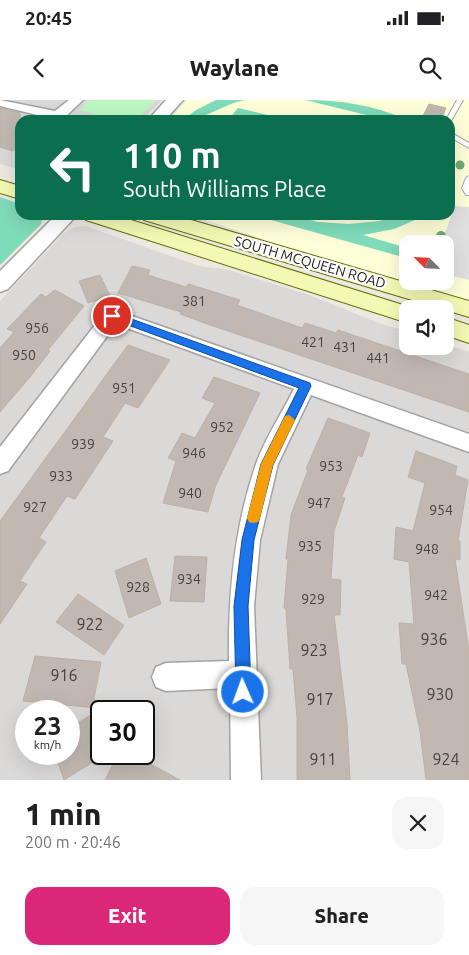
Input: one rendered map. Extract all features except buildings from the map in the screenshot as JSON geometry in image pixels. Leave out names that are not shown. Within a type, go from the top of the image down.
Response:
[{"type":"main road","points":[[0,170],[15,175]]},
{"type":"main road","points":[[0,186],[15,191]]},
{"type":"main road","name":"SOUTH MCQUEEN ROAD","points":[[109,220],[399,311]]},
{"type":"main road","name":"SOUTH MCQUEEN ROAD","points":[[168,220],[469,309]]},
{"type":"main road","points":[[454,329],[469,334]]},
{"type":"street","points":[[59,115],[77,100]]},
{"type":"street","points":[[161,115],[175,100]]},
{"type":"street","points":[[0,102],[54,115]]},
{"type":"street","points":[[0,284],[62,220]]},
{"type":"street","points":[[0,464],[112,316],[469,443]]},
{"type":"street","points":[[246,780],[241,606],[248,540],[267,464],[306,386]]},
{"type":"street","points":[[166,677],[243,674]]},
{"type":"lane","points":[[452,115],[460,100]]},
{"type":"lane","points":[[455,137],[469,146]]},
{"type":"lane","points":[[469,178],[466,188],[469,193]]},
{"type":"shaded area","points":[[0,100],[162,100],[147,115],[15,115],[15,168],[0,164]]},
{"type":"shaded area","points":[[187,100],[469,100],[469,303],[425,290],[454,290],[454,235],[399,235],[399,282],[337,264],[206,220],[455,220],[455,115],[174,115]]},
{"type":"shaded area","points":[[455,206],[469,207],[469,280],[454,276],[454,235],[444,235],[450,220],[455,220]]},
{"type":"shaded area","points":[[86,226],[199,266],[229,270],[309,295],[399,329],[399,355],[454,355],[454,347],[469,352],[469,780],[0,780],[0,301],[64,233],[74,227]]},
{"type":"green space","points":[[89,100],[156,100],[142,115],[98,115],[80,110]]},
{"type":"green space","points":[[216,100],[245,100],[206,115],[190,115]]},
{"type":"green space","points":[[305,100],[357,104],[395,115],[366,115]]},
{"type":"green space","points":[[238,108],[268,115],[232,115]]},
{"type":"green space","points":[[0,197],[15,202],[15,220],[42,220],[41,224],[0,265]]},
{"type":"green space","points":[[271,220],[310,220],[349,224],[382,220],[415,220],[394,229],[363,235],[399,246],[399,256]]},
{"type":"slow traffic","points":[[253,518],[267,464],[289,420]]},
{"type":"route","points":[[112,316],[306,386],[267,464],[248,540],[241,606],[243,692]]}]
